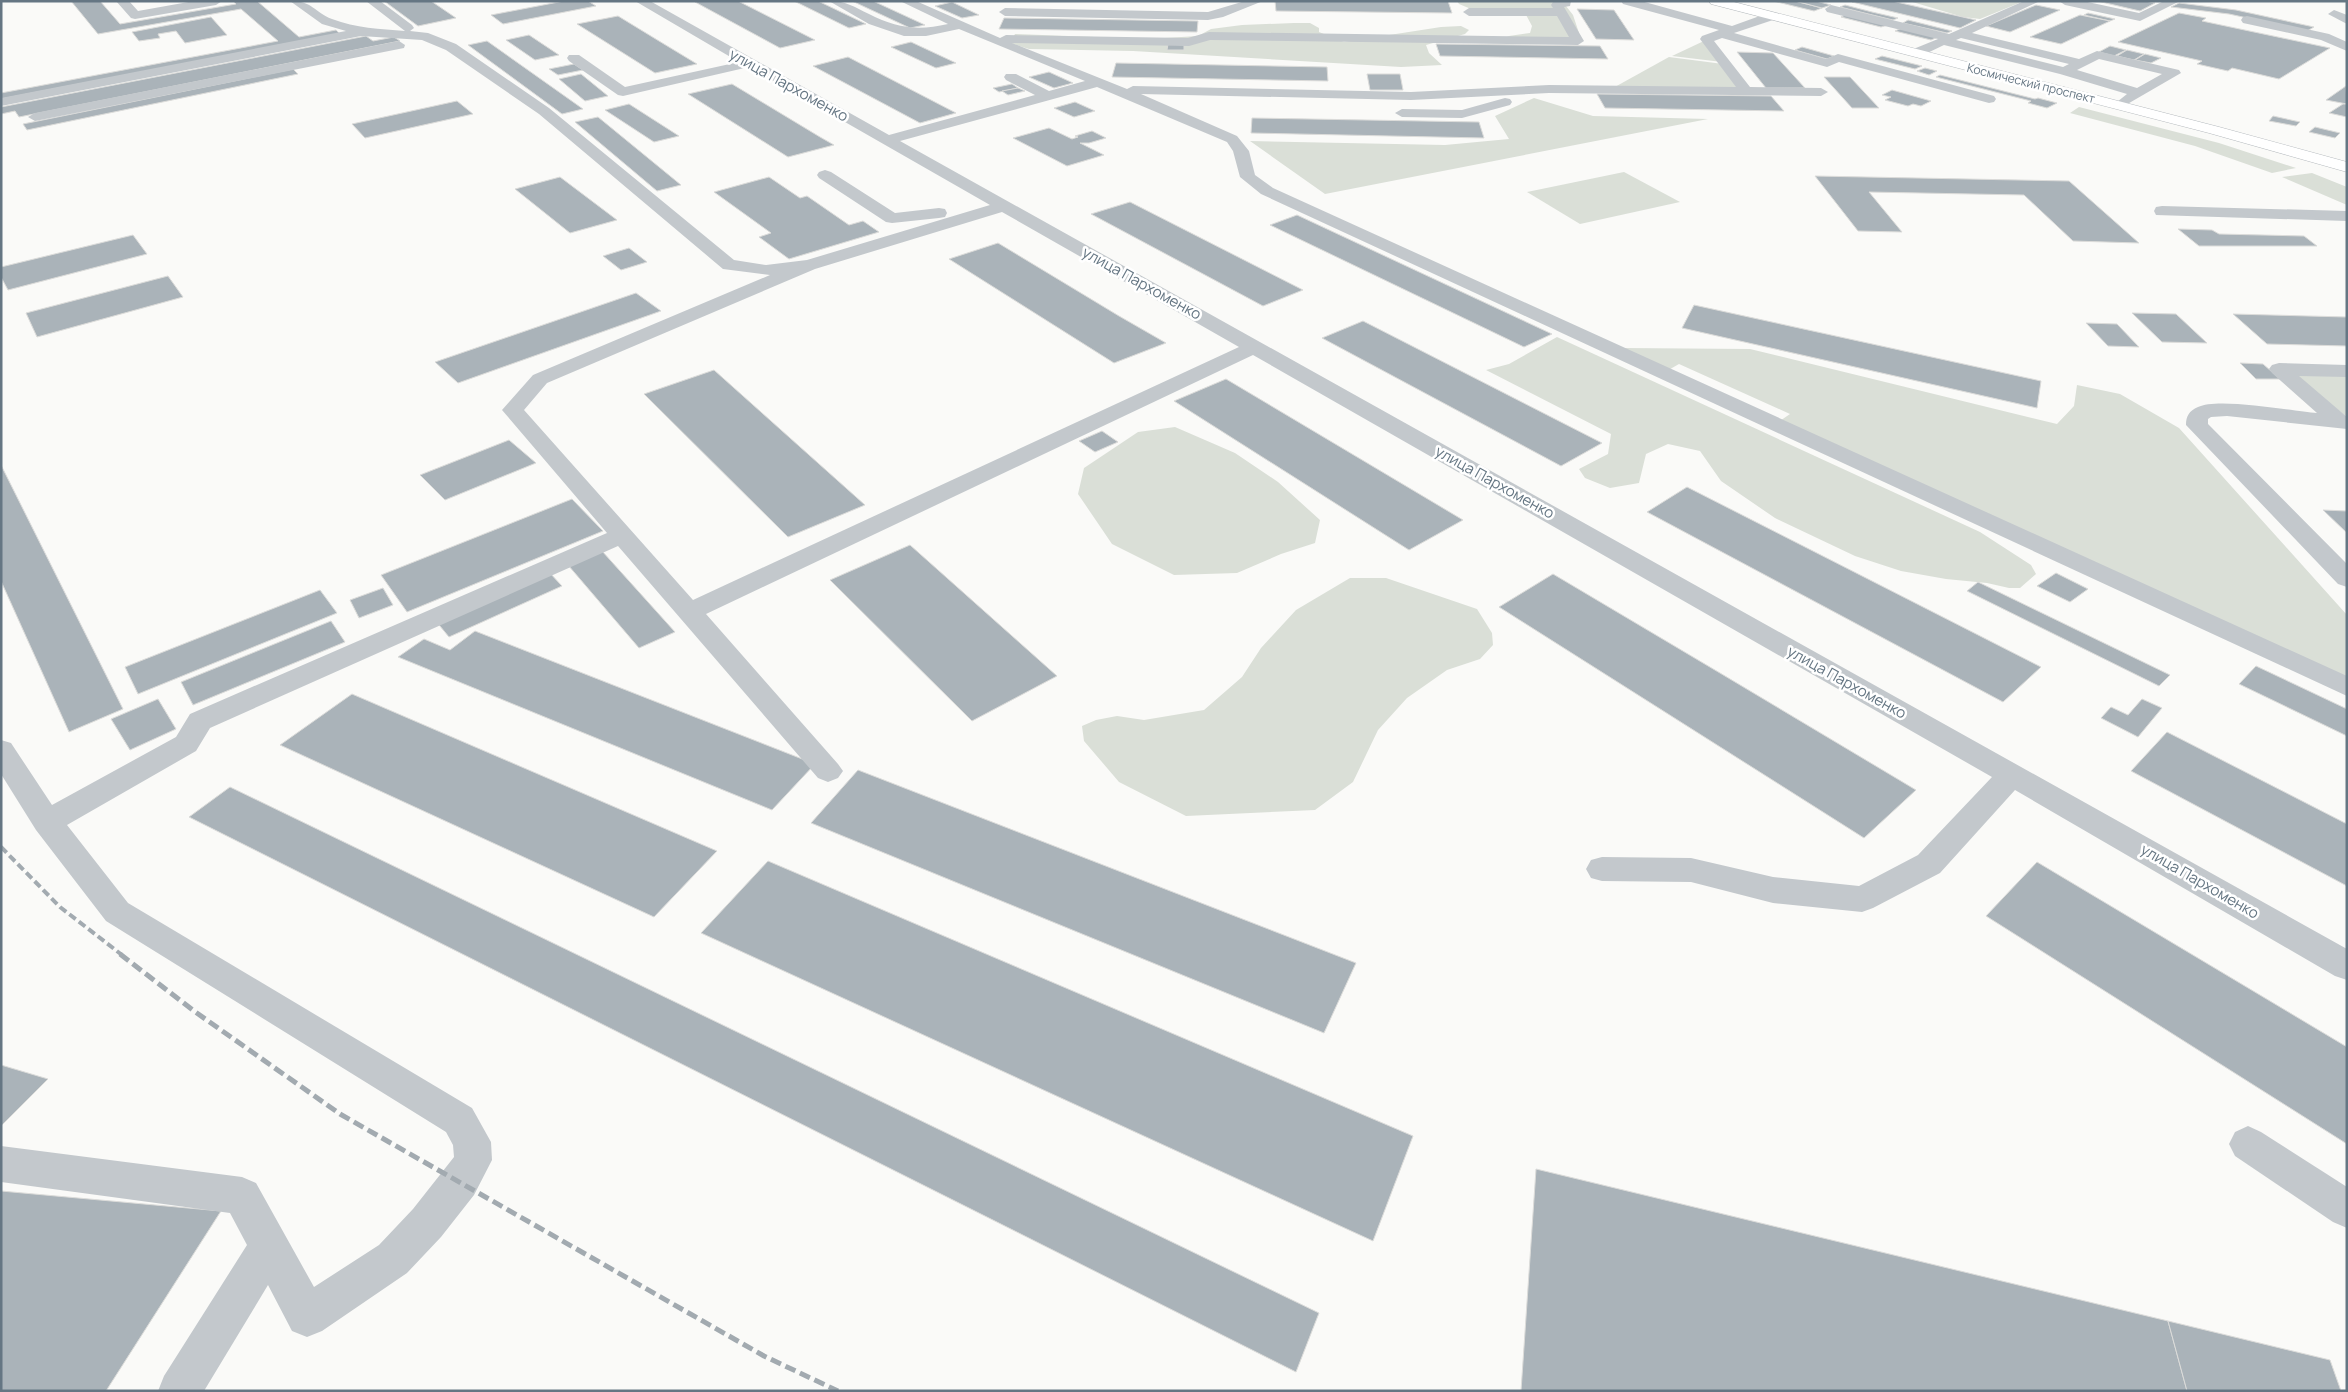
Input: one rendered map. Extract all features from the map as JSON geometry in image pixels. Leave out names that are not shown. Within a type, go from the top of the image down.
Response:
[{"type":"main road","name":"Космический проспект","points":[[1715,1],[2118,105],[2347,167]]},
{"type":"street","points":[[122,1],[134,15],[216,1]]},
{"type":"street","points":[[296,1],[326,20],[362,32],[430,38],[451,46],[544,111],[729,266],[766,270],[809,264]]},
{"type":"street","points":[[372,1],[408,28]]},
{"type":"street","points":[[834,1],[890,28],[913,33],[936,31],[961,25]]},
{"type":"street","points":[[906,1],[991,39],[1160,107],[1232,139],[1241,151],[1248,177],[1267,190],[2347,687]]},
{"type":"street","points":[[1005,12],[1208,16],[1257,1]]},
{"type":"street","points":[[991,39],[1189,42],[1209,36],[1578,41],[1557,5],[1572,1]]},
{"type":"street","points":[[1627,1],[1827,63],[1838,58],[1989,99]]},
{"type":"street","points":[[1916,53],[2034,1]]},
{"type":"street","points":[[2065,1],[2140,18],[2172,2],[2167,1]]},
{"type":"street","name":"улица Пархоменко","points":[[654,4],[751,63],[2012,774],[2347,966]]},
{"type":"street","points":[[1831,9],[1951,38],[2139,93]]},
{"type":"street","points":[[1469,12],[1561,12]]},
{"type":"street","points":[[2347,14],[2334,14],[2347,20]]},
{"type":"street","points":[[1746,91],[1706,39],[1772,16]]},
{"type":"street","points":[[2247,20],[2325,37],[2347,47]]},
{"type":"street","points":[[1978,26],[2174,73],[2118,105]]},
{"type":"street","points":[[1,102],[362,32]]},
{"type":"street","points":[[35,117],[430,38]]},
{"type":"street","points":[[1951,38],[2081,63]]},
{"type":"street","points":[[2065,71],[2097,55]]},
{"type":"street","points":[[574,58],[623,92],[751,63]]},
{"type":"street","points":[[2104,82],[2137,64]]},
{"type":"street","points":[[1011,77],[1047,96]]},
{"type":"street","points":[[887,140],[1098,82]]},
{"type":"street","points":[[1384,112],[1462,114],[1549,89]]},
{"type":"street","points":[[1116,90],[1411,96],[1549,89],[1822,92]]},
{"type":"street","points":[[1160,107],[1199,108]]},
{"type":"street","points":[[825,175],[892,218],[937,213],[968,217]]},
{"type":"street","points":[[828,771],[514,410],[540,379],[809,264],[1005,206]]},
{"type":"street","points":[[2162,212],[2347,216]]},
{"type":"street","points":[[689,612],[1254,347]]},
{"type":"street","points":[[2343,423],[2279,369],[2347,371]]},
{"type":"street","points":[[2343,423],[2227,410],[2206,411],[2197,417],[2197,425],[2347,579]]},
{"type":"street","points":[[47,822],[186,744],[200,721],[622,535]]},
{"type":"street","points":[[1,750],[47,822],[117,912],[459,1120],[472,1142],[473,1160],[460,1182],[427,1223],[392,1259],[307,1316],[242,1196],[1,1164]]},
{"type":"street","points":[[1602,870],[1691,870],[1773,890],[1862,898],[1930,864],[2012,774]]},
{"type":"street","points":[[2248,1144],[2347,1209]]},
{"type":"street","points":[[179,1391],[269,1247]]},
{"type":"shaded area","points":[[1457,1],[1571,1],[1566,6],[1573,15],[1579,33],[1565,43],[1497,41],[1509,36],[1530,33],[1532,26],[1525,13],[1471,9],[1459,4]]},
{"type":"shaded area","points":[[1909,1],[2024,1],[1980,19],[1963,17]]},
{"type":"shaded area","points":[[1310,23],[1319,28],[1319,32],[1344,42],[1441,27],[1461,26],[1469,30],[1465,34],[1426,45],[1429,53],[1442,65],[1401,67],[1133,51],[1029,49],[1010,43],[1015,34],[1148,39],[1198,36],[1211,29],[1242,25]]},
{"type":"shaded area","points":[[1706,40],[1722,62],[1672,56]]},
{"type":"shaded area","points":[[1669,57],[1723,64],[1740,89],[1613,88]]},
{"type":"shaded area","points":[[1534,98],[1593,116],[1708,119],[1325,194],[1250,141],[1445,145],[1509,139],[1495,116]]},
{"type":"shaded area","points":[[2079,107],[2219,143],[2296,168],[2272,173],[2195,146],[2070,113]]},
{"type":"shaded area","points":[[1624,172],[1680,202],[1580,224],[1527,192]]},
{"type":"shaded area","points":[[2312,173],[2347,187],[2347,205],[2282,177]]},
{"type":"shaded area","points":[[1557,337],[1980,532],[2031,565],[2036,574],[2020,588],[2009,588],[1987,583],[1946,579],[1901,571],[1855,556],[1775,518],[1721,481],[1700,451],[1668,444],[1646,454],[1639,483],[1610,488],[1585,478],[1579,469],[1608,454],[1611,434],[1486,370],[1509,364]]},
{"type":"shaded area","points":[[1624,348],[1750,349],[2057,424],[2074,406],[2077,385],[2120,394],[2179,428],[2347,615],[2347,681],[1777,423],[1790,414],[1679,364],[1665,372]]},
{"type":"shaded area","points":[[2292,374],[2347,375],[2347,417]]},
{"type":"shaded area","points":[[1175,427],[1235,453],[1278,482],[1320,520],[1315,543],[1281,554],[1237,573],[1174,575],[1112,544],[1078,494],[1084,468],[1138,432]]},
{"type":"shaded area","points":[[1350,578],[1386,578],[1477,609],[1492,633],[1493,645],[1480,659],[1447,670],[1407,698],[1378,730],[1353,782],[1315,810],[1186,816],[1119,782],[1084,741],[1082,726],[1096,720],[1117,716],[1144,720],[1204,710],[1242,677],[1261,648],[1296,610]]},
{"type":"building","points":[[71,1],[100,1],[120,24],[236,4],[235,1],[257,1],[299,37],[336,30],[340,34],[1,99],[1,93],[278,41],[241,9],[98,34]]},
{"type":"building","points":[[384,1],[431,1],[456,18],[418,26]]},
{"type":"building","points":[[564,1],[588,1],[596,6],[503,24],[491,15]]},
{"type":"building","points":[[738,1],[815,40],[780,48],[695,2]]},
{"type":"building","points":[[794,1],[818,1],[866,24],[849,28]]},
{"type":"building","points":[[852,1],[873,1],[925,25],[910,28]]},
{"type":"building","points":[[1275,1],[1448,1],[1452,13],[1276,11]]},
{"type":"building","points":[[1773,1],[1795,1],[1822,8],[1814,11]]},
{"type":"building","points":[[1795,1],[1816,1],[1831,5],[1822,8]]},
{"type":"building","points":[[1892,1],[1976,20],[1960,28],[1852,2]]},
{"type":"building","points":[[2097,1],[2145,1],[2155,3],[2140,11]]},
{"type":"building","points":[[952,2],[979,15],[962,18],[935,6]]},
{"type":"building","points":[[2179,3],[2236,10],[2314,27],[2307,31],[2229,14],[2171,7]]},
{"type":"building","points":[[1845,5],[1898,18],[1893,20],[1840,7]]},
{"type":"building","points":[[2036,5],[2060,10],[2010,32],[1986,26]]},
{"type":"building","points":[[1577,9],[1614,10],[1634,40],[1596,39]]},
{"type":"building","points":[[2088,13],[2115,19],[2110,21],[2084,15]]},
{"type":"building","points":[[2179,13],[2206,18],[2202,21],[2330,48],[2279,79],[2232,68],[2228,71],[2197,64],[2202,61],[2118,42]]},
{"type":"building","points":[[1848,14],[1888,25],[1881,27],[1841,17]]},
{"type":"building","points":[[2080,15],[2110,21],[2061,44],[2030,37]]},
{"type":"building","points":[[618,16],[697,64],[655,73],[577,24]]},
{"type":"building","points":[[211,17],[227,35],[185,43],[176,31],[158,34],[160,38],[139,41],[132,32]]},
{"type":"building","points":[[1004,18],[1198,21],[1197,32],[999,29]]},
{"type":"building","points":[[1908,20],[1952,31],[1947,33],[1903,23]]},
{"type":"building","points":[[1902,28],[1938,37],[1931,40],[1895,31]]},
{"type":"building","points":[[529,35],[559,55],[535,60],[506,40]]},
{"type":"building","points":[[366,36],[373,41],[394,37],[400,41],[19,117],[15,111],[1,114],[1,107]]},
{"type":"building","points":[[487,41],[583,109],[562,114],[468,45]]},
{"type":"building","points":[[911,42],[956,63],[936,68],[891,47]]},
{"type":"building","points":[[1168,44],[1184,45],[1184,50],[1167,50]]},
{"type":"building","points":[[1436,44],[1600,46],[1608,59],[1440,56]]},
{"type":"building","points":[[2110,46],[2126,50],[2114,56],[2099,52]]},
{"type":"building","points":[[1802,47],[1834,56],[1827,59],[1795,50]]},
{"type":"building","points":[[2127,50],[2144,54],[2134,60],[2117,56]]},
{"type":"building","points":[[1737,52],[1773,53],[1805,88],[1766,88]]},
{"type":"building","points":[[2145,54],[2161,58],[2151,63],[2135,60]]},
{"type":"building","points":[[1882,56],[1922,66],[1915,69],[1875,59]]},
{"type":"building","points":[[848,57],[956,113],[920,123],[813,66]]},
{"type":"building","points":[[1116,63],[1327,67],[1328,81],[1112,77]]},
{"type":"building","points":[[574,64],[583,70],[558,75],[549,69]]},
{"type":"building","points":[[1925,68],[1937,71],[1929,75],[1917,71]]},
{"type":"building","points":[[293,69],[298,74],[27,130],[23,124]]},
{"type":"building","points":[[1049,72],[1073,83],[1054,88],[1029,77]]},
{"type":"building","points":[[581,74],[608,96],[585,101],[559,79]]},
{"type":"building","points":[[1367,74],[1400,74],[1403,90],[1370,90]]},
{"type":"building","points":[[1940,75],[2057,103],[2047,108],[2028,103],[2031,101],[1936,77]]},
{"type":"building","points":[[1824,77],[1850,77],[1879,108],[1852,108]]},
{"type":"building","points":[[732,84],[834,145],[788,157],[688,94]]},
{"type":"building","points":[[1012,84],[1018,88],[999,92],[993,88]]},
{"type":"building","points":[[2346,86],[2347,104],[2326,100]]},
{"type":"building","points":[[1018,88],[1025,91],[1008,95],[1002,91]]},
{"type":"building","points":[[1892,90],[1931,101],[1921,106],[1913,104],[1908,106],[1885,100],[1891,97],[1882,95]]},
{"type":"building","points":[[1597,94],[1771,96],[1784,111],[1605,108]]},
{"type":"building","points":[[457,101],[473,114],[365,138],[352,124]]},
{"type":"building","points":[[1075,102],[1095,111],[1074,117],[1054,108]]},
{"type":"building","points":[[629,104],[679,136],[654,142],[605,110]]},
{"type":"building","points":[[2343,104],[2347,104],[2347,117],[2329,113]]},
{"type":"building","points":[[2273,116],[2300,122],[2296,126],[2269,121]]},
{"type":"building","points":[[598,117],[681,185],[657,191],[575,122]]},
{"type":"building","points":[[1252,118],[1479,122],[1484,138],[1251,133]]},
{"type":"building","points":[[2315,127],[2340,133],[2335,138],[2309,132]]},
{"type":"building","points":[[1049,128],[1072,139],[1078,137],[1075,136],[1092,131],[1106,138],[1089,143],[1080,143],[1104,155],[1067,166],[1013,138]]},
{"type":"building","points":[[1815,176],[2069,181],[2139,243],[2073,241],[2024,195],[1869,192],[1902,232],[1858,231]]},
{"type":"building","points":[[560,177],[617,220],[570,233],[515,189]]},
{"type":"building","points":[[769,177],[800,198],[807,196],[849,225],[863,221],[879,232],[789,259],[759,237],[771,233],[714,192]]},
{"type":"building","points":[[1130,202],[1303,290],[1263,306],[1091,214]]},
{"type":"building","points":[[1297,215],[1552,334],[1524,347],[1270,225]]},
{"type":"building","points":[[2178,229],[2212,230],[2219,234],[2304,236],[2317,246],[2199,246]]},
{"type":"building","points":[[133,235],[147,254],[8,290],[1,277],[1,267]]},
{"type":"building","points":[[998,243],[1166,343],[1114,363],[949,259]]},
{"type":"building","points":[[629,248],[647,262],[621,270],[603,256]]},
{"type":"building","points":[[168,276],[183,297],[37,337],[26,313]]},
{"type":"building","points":[[636,293],[661,311],[458,383],[435,362]]},
{"type":"building","points":[[1694,305],[2041,381],[2037,408],[1682,328]]},
{"type":"building","points":[[2132,313],[2176,314],[2207,343],[2162,342]]},
{"type":"building","points":[[2233,314],[2347,317],[2347,346],[2267,344]]},
{"type":"building","points":[[1363,321],[1602,443],[1561,466],[1322,338]]},
{"type":"building","points":[[2086,323],[2117,324],[2139,347],[2108,346]]},
{"type":"building","points":[[2240,363],[2263,364],[2280,379],[2256,379]]},
{"type":"building","points":[[714,370],[865,505],[788,537],[644,394]]},
{"type":"building","points":[[1226,379],[1463,520],[1409,550],[1174,401]]},
{"type":"building","points":[[1102,431],[1118,442],[1095,452],[1079,441]]},
{"type":"building","points":[[509,440],[536,463],[445,500],[420,475]]},
{"type":"building","points":[[1,465],[123,709],[69,732],[1,581]]},
{"type":"building","points":[[1687,487],[2041,667],[2003,702],[1647,512]]},
{"type":"building","points":[[572,499],[603,531],[407,612],[381,575]]},
{"type":"building","points":[[2323,510],[2347,511],[2347,533]]},
{"type":"building","points":[[910,545],[1057,676],[972,721],[830,580]]},
{"type":"building","points":[[602,551],[675,632],[639,648],[568,565]]},
{"type":"building","points":[[548,571],[562,586],[449,637],[435,620]]},
{"type":"building","points":[[2056,573],[2088,589],[2070,602],[2037,586]]},
{"type":"building","points":[[1553,574],[1916,790],[1864,838],[1499,607]]},
{"type":"building","points":[[1978,582],[2170,675],[2159,686],[1967,591]]},
{"type":"building","points":[[383,588],[393,605],[359,618],[350,600]]},
{"type":"building","points":[[320,590],[337,613],[138,694],[125,667]]},
{"type":"building","points":[[331,621],[345,642],[193,705],[181,682]]},
{"type":"building","points":[[475,631],[815,764],[772,810],[398,657],[424,639],[450,650]]},
{"type":"building","points":[[2256,666],[2347,709],[2347,736],[2239,684]]},
{"type":"building","points":[[352,694],[717,851],[654,917],[280,745]]},
{"type":"building","points":[[158,699],[176,729],[130,750],[111,719]]},
{"type":"building","points":[[2142,699],[2162,708],[2138,737],[2101,718],[2111,707],[2128,715]]},
{"type":"building","points":[[2167,732],[2347,824],[2347,886],[2131,771]]},
{"type":"building","points":[[858,770],[1356,963],[1324,1033],[811,823]]},
{"type":"building","points":[[230,787],[1319,1313],[1296,1372],[189,817]]},
{"type":"building","points":[[768,861],[1413,1136],[1373,1241],[701,933]]},
{"type":"building","points":[[2037,862],[2347,1047],[2347,1144],[1986,916]]},
{"type":"building","points":[[1,1065],[48,1079],[1,1126]]},
{"type":"building","points":[[1536,1169],[2168,1321],[2187,1391],[1521,1391]]},
{"type":"building","points":[[1,1191],[221,1211],[106,1391],[1,1391]]},
{"type":"building","points":[[2168,1321],[2330,1360],[2341,1391],[2187,1391]]},
{"type":"railway","points":[[1,847],[60,907],[122,955]]},
{"type":"railway","points":[[120,954],[194,1011],[340,1114],[764,1356],[838,1391]]}]
